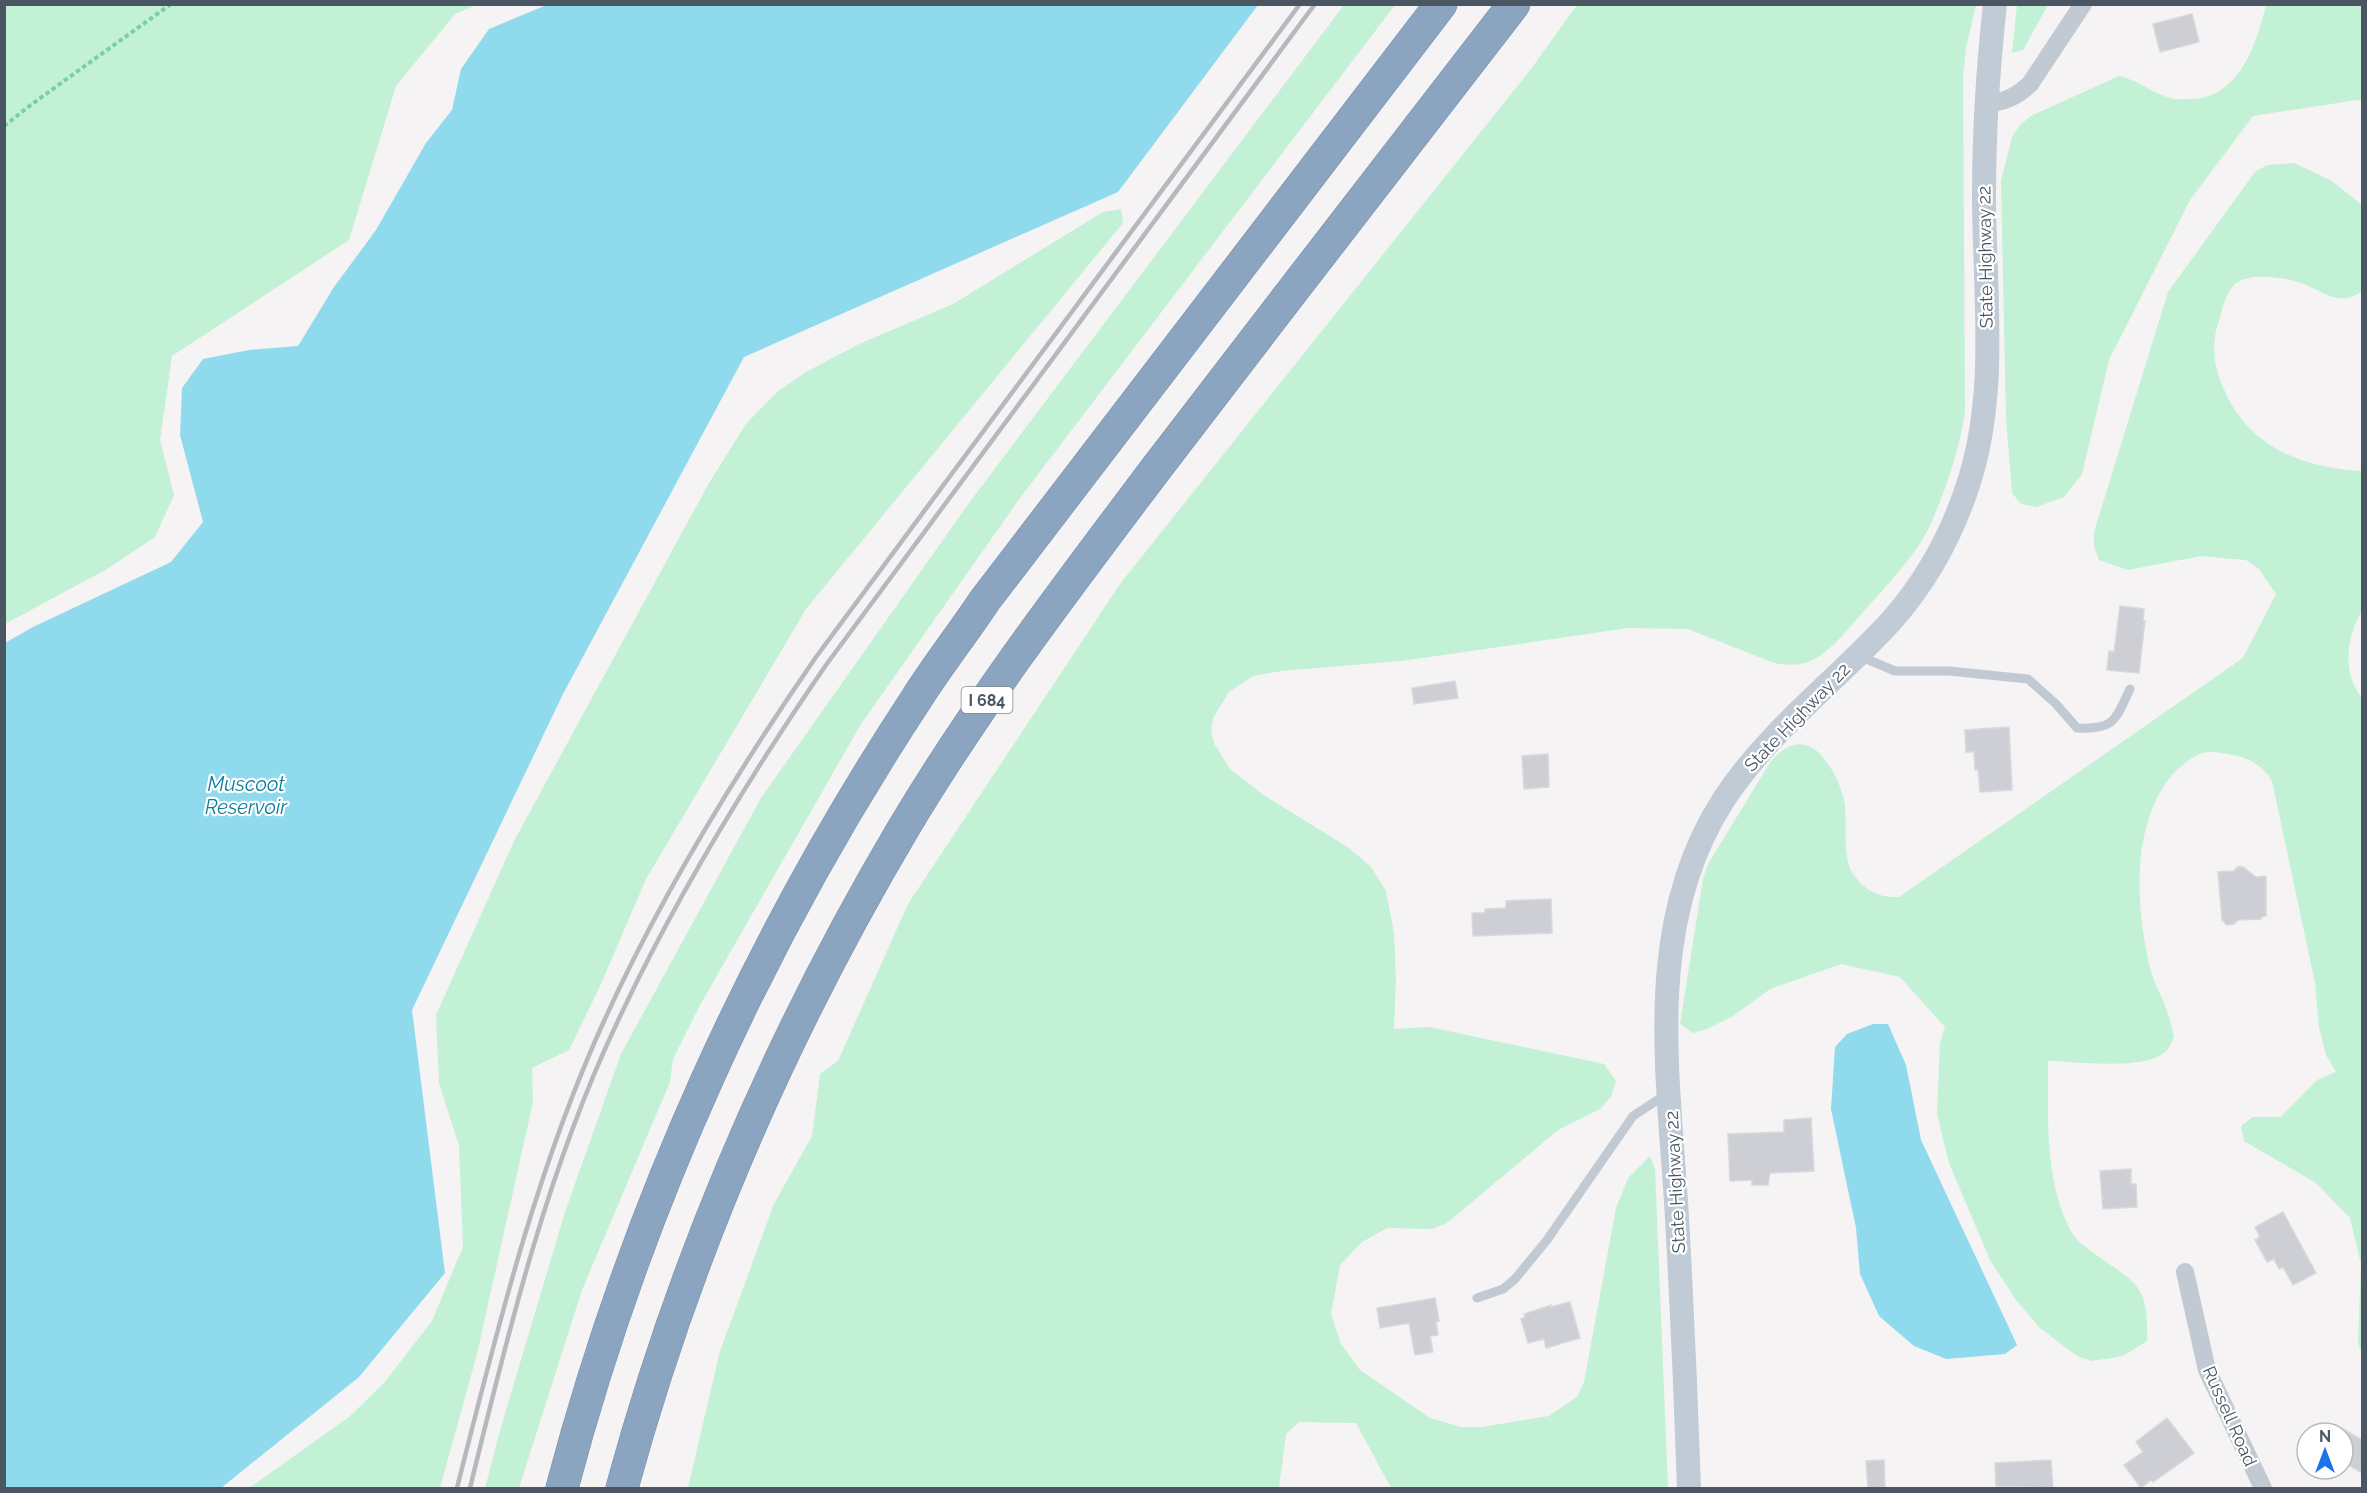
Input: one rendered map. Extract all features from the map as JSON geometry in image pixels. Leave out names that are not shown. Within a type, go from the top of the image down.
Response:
[{"type":"highway","points":[[562,1488],[609,1327],[648,1218],[692,1111],[753,982],[854,798],[917,697],[985,600],[1442,4]]},
{"type":"highway","name":"I 684","points":[[622,1488],[699,1249],[747,1133],[800,1018],[847,928],[905,827],[966,730],[1068,587],[1514,4]]},
{"type":"main road","name":"State Highway 22","points":[[1689,1488],[1666,1001],[1668,965],[1681,891],[1694,857],[1722,801],[1743,772],[1800,709],[1894,617],[1938,555],[1958,513],[1978,451],[1987,374],[1984,195],[1986,104],[1995,4]]},
{"type":"street","points":[[1986,104],[2004,102],[2019,94],[2030,84],[2083,4]]},
{"type":"street","name":"Russell Road","points":[[2185,1272],[2207,1370],[2263,1488]]},
{"type":"lane","points":[[1857,655],[1895,670],[1949,671],[2028,679],[2077,728],[2099,729],[2115,719],[2130,689]]},
{"type":"lane","points":[[1477,1298],[1503,1289],[1515,1279],[1547,1240],[1634,1116],[1670,1092]]},
{"type":"path","points":[[4,126],[171,4]]},
{"type":"green space","points":[[4,5],[476,5],[455,14],[396,86],[349,240],[172,356],[160,440],[174,495],[155,537],[107,569],[5,624]]},
{"type":"green space","points":[[1344,5],[1395,5],[1020,498],[861,724],[700,1005],[673,1059],[670,1082],[582,1290],[519,1488],[485,1488],[565,1212],[621,1054],[761,798],[969,503]]},
{"type":"green space","points":[[1577,5],[1976,5],[1966,48],[1963,76],[1965,411],[1952,467],[1926,534],[1901,569],[1842,636],[1825,652],[1802,664],[1774,663],[1688,629],[1628,628],[1402,661],[1282,671],[1253,676],[1229,692],[1213,718],[1211,732],[1215,745],[1230,769],[1265,796],[1349,848],[1371,867],[1386,891],[1394,933],[1396,977],[1394,1029],[1429,1027],[1604,1064],[1616,1081],[1611,1097],[1600,1109],[1558,1130],[1447,1223],[1432,1229],[1387,1228],[1362,1242],[1340,1265],[1331,1314],[1341,1344],[1360,1370],[1430,1418],[1461,1427],[1482,1427],[1549,1416],[1578,1396],[1584,1382],[1616,1208],[1628,1178],[1650,1156],[1655,1169],[1668,1488],[1395,1488],[1390,1486],[1356,1423],[1299,1422],[1286,1434],[1279,1488],[688,1488],[720,1351],[774,1204],[812,1136],[820,1074],[838,1061],[908,904],[1120,584],[1531,69]]},
{"type":"green space","points":[[2017,5],[2048,5],[2023,50],[2012,53]]},
{"type":"green space","points":[[2266,5],[2361,5],[2362,101],[2253,116],[2190,200],[2109,360],[2082,474],[2064,497],[2036,507],[2021,504],[2012,493],[2006,418],[2001,181],[2012,137],[2020,125],[2031,116],[2119,76],[2174,99],[2206,97],[2220,90],[2232,80],[2250,53]]},
{"type":"green space","points":[[2294,163],[2332,181],[2362,205],[2362,291],[2351,297],[2341,298],[2331,297],[2300,282],[2273,277],[2242,280],[2232,287],[2224,302],[2216,332],[2214,356],[2220,379],[2233,407],[2246,425],[2261,439],[2298,459],[2339,469],[2362,471],[2362,611],[2352,632],[2348,655],[2351,678],[2362,698],[2362,1353],[2358,1344],[2361,1264],[2350,1218],[2316,1183],[2244,1141],[2241,1126],[2253,1117],[2281,1117],[2317,1080],[2336,1072],[2326,1055],[2319,1027],[2315,983],[2272,781],[2261,768],[2248,759],[2208,752],[2191,759],[2172,775],[2158,795],[2143,843],[2140,894],[2145,945],[2150,968],[2168,1014],[2174,1037],[2170,1045],[2158,1057],[2144,1061],[2111,1064],[2048,1061],[2050,1151],[2057,1196],[2064,1217],[2079,1241],[2121,1272],[2138,1288],[2146,1308],[2147,1341],[2123,1356],[2092,1361],[2077,1356],[2040,1328],[2016,1300],[1990,1260],[1949,1163],[1937,1114],[1940,1043],[1945,1027],[1900,977],[1841,964],[1770,989],[1733,1016],[1707,1029],[1693,1033],[1680,1024],[1703,879],[1708,864],[1771,761],[1779,753],[1799,744],[1811,747],[1824,758],[1839,785],[1845,805],[1847,859],[1853,874],[1862,885],[1879,895],[1899,897],[2243,658],[2276,594],[2259,569],[2246,560],[2201,556],[2128,570],[2099,560],[2094,546],[2094,532],[2168,292],[2255,172],[2267,165]]},
{"type":"green space","points":[[1121,209],[1123,223],[806,609],[646,879],[601,984],[569,1050],[532,1068],[533,1102],[477,1354],[440,1488],[249,1488],[349,1417],[384,1383],[432,1321],[463,1247],[459,1146],[439,1083],[436,1015],[514,841],[709,483],[746,424],[777,392],[806,372],[857,345],[953,304],[1103,212]]},
{"type":"water","name":"Muscoot Reservoir","points":[[549,4],[1258,5],[1118,192],[744,357],[563,694],[412,1010],[445,1273],[359,1377],[221,1488],[5,1488],[5,643],[33,627],[171,562],[203,522],[180,435],[182,388],[203,359],[249,350],[298,346],[334,287],[376,230],[426,143],[452,110],[461,69],[489,29]]},
{"type":"water","points":[[1873,1024],[1888,1024],[1906,1065],[1921,1140],[2017,1345],[2005,1354],[1946,1359],[1914,1346],[1879,1316],[1860,1274],[1856,1228],[1831,1109],[1835,1047],[1847,1034]]},
{"type":"building","points":[[2192,14],[2199,42],[2160,52],[2153,24]]},
{"type":"building","points":[[2120,606],[2144,609],[2143,621],[2145,621],[2139,673],[2107,670],[2109,651],[2114,652]]},
{"type":"building","points":[[1455,681],[1458,698],[1414,704],[1412,688]]},
{"type":"building","points":[[2009,727],[2012,790],[1980,792],[1974,752],[1966,752],[1965,730]]},
{"type":"building","points":[[1548,754],[1549,787],[1524,789],[1522,756]]},
{"type":"building","points":[[2237,867],[2243,867],[2256,877],[2266,876],[2266,916],[2261,919],[2238,920],[2234,924],[2227,925],[2222,920],[2218,872],[2234,871]]},
{"type":"building","points":[[1551,899],[1552,933],[1473,936],[1472,913],[1485,913],[1485,909],[1506,908],[1506,901]]},
{"type":"building","points":[[1811,1118],[1814,1171],[1770,1173],[1768,1185],[1752,1185],[1752,1180],[1730,1181],[1728,1134],[1784,1132],[1784,1120]]},
{"type":"building","points":[[2131,1169],[2131,1184],[2136,1184],[2137,1207],[2103,1209],[2100,1171]]},
{"type":"building","points":[[2283,1212],[2316,1273],[2293,1285],[2283,1267],[2279,1269],[2274,1259],[2267,1262],[2255,1240],[2260,1237],[2255,1227]]},
{"type":"building","points":[[1435,1298],[1439,1321],[1436,1322],[1438,1335],[1430,1336],[1433,1352],[1415,1355],[1409,1323],[1380,1328],[1377,1308]]},
{"type":"building","points":[[1570,1302],[1580,1338],[1546,1348],[1544,1339],[1528,1343],[1521,1319],[1525,1317],[1524,1314],[1551,1305],[1551,1307]]},
{"type":"building","points":[[2167,1418],[2194,1453],[2141,1488],[2124,1465],[2143,1452],[2136,1442]]},
{"type":"building","points":[[2355,1436],[2362,1440],[2362,1473],[2355,1469]]},
{"type":"building","points":[[1884,1460],[1885,1488],[1868,1488],[1866,1461]]},
{"type":"building","points":[[2051,1460],[2053,1488],[1996,1486],[1995,1463]]},
{"type":"railway","points":[[457,1488],[503,1310],[558,1135],[580,1077],[626,973],[675,880],[729,789],[816,657],[1300,4]]},
{"type":"railway","points":[[470,1488],[531,1253],[569,1137],[616,1025],[663,931],[714,840],[768,752],[826,665],[1315,4]]}]
